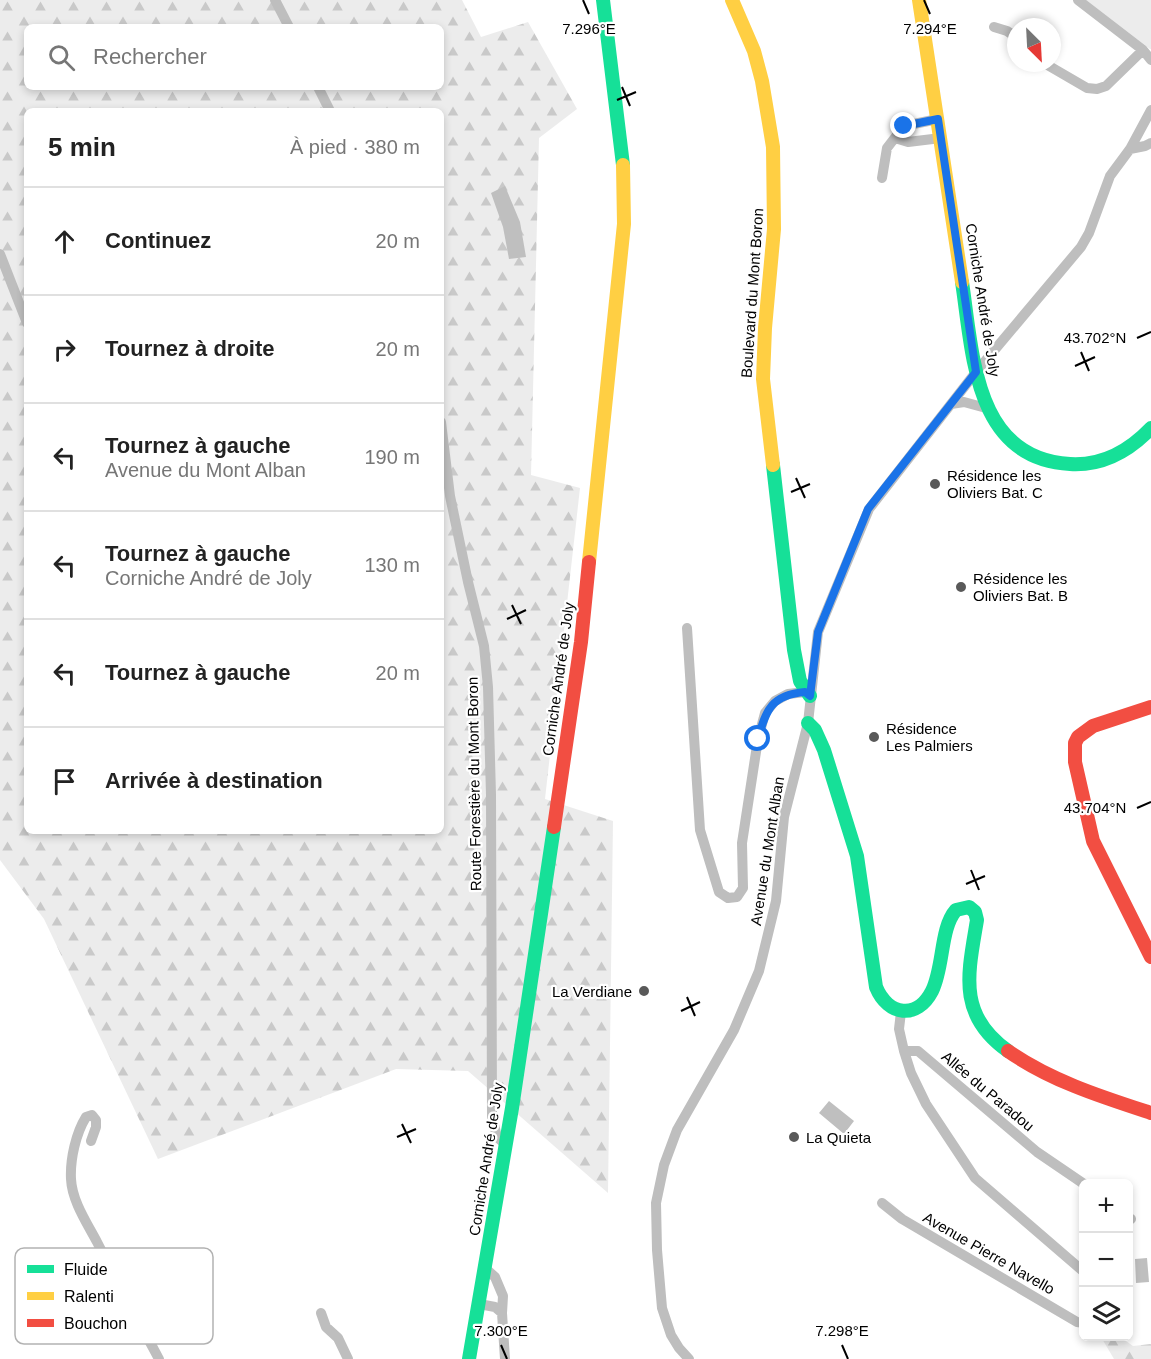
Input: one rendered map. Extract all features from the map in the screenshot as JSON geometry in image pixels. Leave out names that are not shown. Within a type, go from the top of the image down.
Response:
[{"type":"main road","name":"Corniche André de Joly","points":[[470,1359],[506,1145],[581,642],[624,224],[620,129],[603,0]]},
{"type":"main road","name":"Boulevard du Mont Boron","points":[[732,0],[754,51],[762,81],[773,147],[774,229],[764,337],[763,379],[794,650],[799,677],[808,694]]},
{"type":"main road","name":"Corniche André de Joly","points":[[920,0],[976,372],[986,408],[1005,435],[1016,445],[1040,458],[1064,464],[1095,464],[1107,461],[1142,440],[1151,428]]},
{"type":"main road","points":[[1151,707],[1093,726],[1078,736],[1074,751],[1091,834],[1144,947],[1151,957]]},
{"type":"main road","points":[[808,723],[815,730],[824,750],[857,856],[876,987],[879,997],[885,1004],[901,1012],[914,1010],[923,1005],[934,988],[952,912],[960,906],[969,907],[975,912],[977,920],[968,982],[972,1008],[994,1041],[1038,1070],[1080,1089],[1151,1113]]},
{"type":"street","points":[[275,0],[287,24]]},
{"type":"street","points":[[1078,0],[1143,50],[1151,60]]},
{"type":"street","points":[[994,27],[1007,31]]},
{"type":"street","points":[[1059,72],[1087,88],[1098,89],[1106,86],[1143,50]]},
{"type":"street","points":[[320,90],[328,108]]},
{"type":"street","name":"Avenue du Mont Alban","points":[[689,1359],[671,1335],[662,1308],[656,1203],[664,1165],[677,1131],[734,1030],[759,971],[776,901],[784,817],[808,723],[808,694],[818,632],[868,509],[976,372],[1081,248],[1089,233],[1110,176],[1130,148],[1151,110]]},
{"type":"street","points":[[882,178],[887,148],[904,126],[938,119]]},
{"type":"street","points":[[895,138],[908,142],[941,138]]},
{"type":"street","points":[[1130,148],[1151,143]]},
{"type":"street","points":[[0,254],[24,315]]},
{"type":"street","points":[[951,404],[964,402],[986,408]]},
{"type":"street","name":"Route Forestière du Mont Boron","points":[[444,447],[450,496],[484,645],[488,687],[491,795],[492,1116],[493,1128],[497,1137],[506,1145]]},
{"type":"street","points":[[687,628],[700,830],[719,892],[728,898],[737,897],[743,888],[742,843],[758,739],[765,713],[775,701],[788,694],[808,694]]},
{"type":"street","points":[[901,1012],[899,1029],[911,1073],[926,1104],[975,1178],[1079,1269]]},
{"type":"street","name":"Allée du Paradou","points":[[904,1050],[918,1051],[1037,1152],[1079,1181]]},
{"type":"street","points":[[91,1141],[96,1127],[96,1120],[92,1115],[86,1117],[82,1123],[72,1157],[70,1180],[76,1200],[100,1248]]},
{"type":"street","name":"Avenue Pierre Navello","points":[[882,1203],[902,1220],[1079,1322]]},
{"type":"street","points":[[485,1268],[495,1277],[503,1296],[505,1359]]},
{"type":"street","points":[[479,1304],[495,1307],[502,1313]]},
{"type":"street","points":[[321,1313],[326,1327],[338,1338],[348,1359]]},
{"type":"street","points":[[151,1344],[159,1359]]},
{"type":"green space","points":[[0,0],[462,0],[481,37],[528,22],[577,109],[539,138],[531,475],[580,488],[545,799],[613,821],[608,1193],[468,1071],[396,1069],[158,1159],[44,919],[0,860]]},
{"type":"green space","points":[[1086,0],[1151,0],[1151,49],[1150,49]]},
{"type":"green space","points":[[1103,1341],[1126,1341],[1133,1346],[1151,1344],[1151,1359],[1114,1359]]},
{"type":"shaded area","points":[[505,186],[520,222],[526,257],[509,259],[503,227],[491,193]]},
{"type":"shaded area","points":[[829,1101],[854,1121],[844,1134],[819,1113]]},
{"type":"shaded area","points":[[1147,1258],[1149,1282],[1136,1283],[1135,1259]]},
{"type":"traffic: fast","points":[[603,0],[623,165]]},
{"type":"traffic: fast","points":[[962,282],[970,340],[984,398],[997,423],[1014,444],[1038,458],[1082,464],[1104,460],[1115,455],[1134,444],[1151,428]]},
{"type":"traffic: fast","points":[[773,465],[794,650],[800,681],[810,696]]},
{"type":"traffic: fast","points":[[808,723],[815,730],[824,750],[857,856],[876,987],[881,997],[895,1009],[903,1011],[919,1007],[926,1000],[936,981],[947,927],[951,918],[956,910],[969,907],[975,912],[977,920],[969,976],[973,1008],[980,1023],[1008,1051]]},
{"type":"traffic: fast","points":[[469,1359],[512,1108],[554,827]]},
{"type":"traffic: slow","points":[[732,0],[754,51],[762,81],[773,147],[774,229],[763,379],[773,465]]},
{"type":"traffic: slow","points":[[919,0],[962,282]]},
{"type":"traffic: slow","points":[[589,562],[624,224],[623,165]]},
{"type":"traffic: jam","points":[[554,827],[581,642],[589,562]]},
{"type":"traffic: jam","points":[[1151,707],[1093,726],[1078,737],[1075,743],[1075,762],[1093,841],[1151,957]]},
{"type":"traffic: jam","points":[[1008,1051],[1059,1080],[1151,1113]]},
{"type":"place","name":"Résidence les Oliviers Bat. C","points":[[935,484]]},
{"type":"place","name":"Résidence les Oliviers Bat. B","points":[[961,587]]},
{"type":"place","name":"Résidence Les Palmiers","points":[[874,737]]},
{"type":"place","name":"La Verdiane","points":[[644,991]]},
{"type":"place","name":"La Quieta","points":[[794,1137]]},
{"type":"route","points":[[758,739],[765,713],[775,701],[788,694],[805,692],[810,696],[818,632],[868,509],[976,372],[938,119],[904,126]]}]
